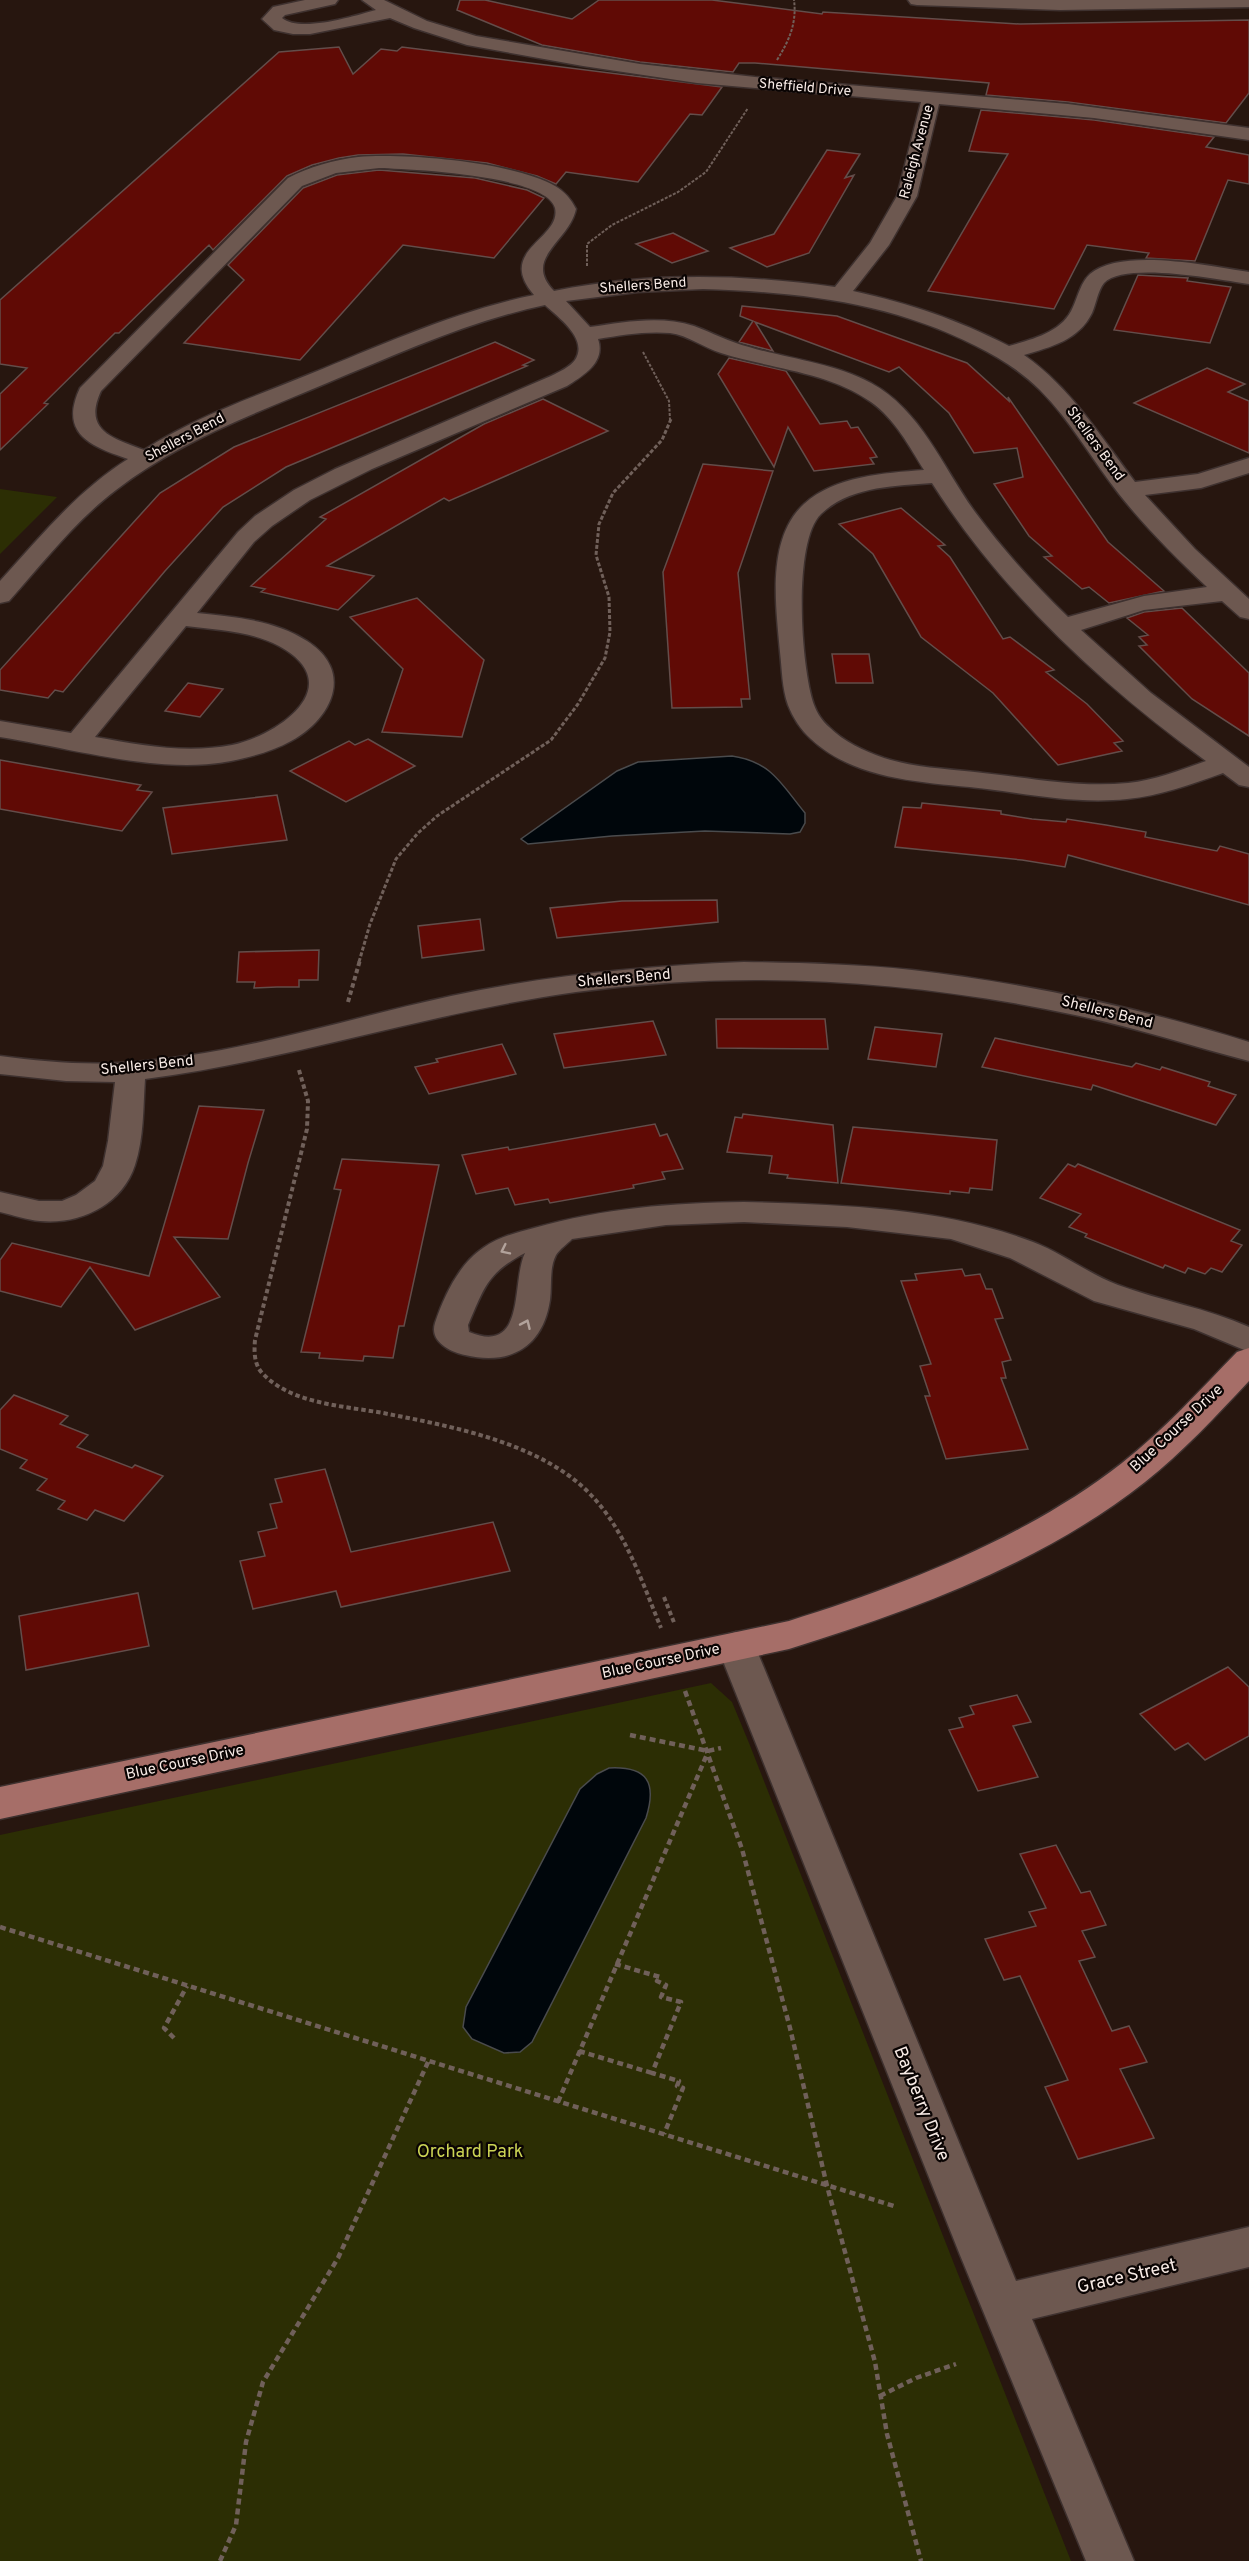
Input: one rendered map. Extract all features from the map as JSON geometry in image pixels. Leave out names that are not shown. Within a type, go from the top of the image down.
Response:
[{"type":"main road","name":"Blue Course Drive","points":[[0,1803],[789,1635],[891,1603],[980,1566],[1048,1529],[1140,1467],[1249,1360]]},
{"type":"street","points":[[329,0],[279,11],[271,19],[279,26],[298,30],[392,12]]},
{"type":"street","name":"Sheffield Drive","points":[[371,0],[392,12],[450,35],[599,64],[778,87],[1100,113],[1249,134]]},
{"type":"street","points":[[917,0],[1060,5],[1249,2]]},
{"type":"street","name":"Raleigh Avenue","points":[[840,294],[879,245],[907,196],[931,98]]},
{"type":"street","points":[[77,742],[246,537],[286,504],[347,471],[559,381],[578,369],[588,358],[590,346],[585,334],[535,282],[531,267],[535,256],[563,220],[566,211],[561,199],[542,186],[503,174],[391,161],[343,165],[303,177],[285,191],[244,232],[91,388],[84,399],[81,411],[88,430],[108,444],[146,458]]},
{"type":"street","points":[[1007,353],[1040,343],[1070,329],[1079,318],[1096,279],[1111,270],[1122,267],[1152,266],[1249,278]]},
{"type":"street","name":"Shellers Bend","points":[[0,596],[86,502],[108,484],[146,458],[219,419],[486,313],[599,288],[705,283],[759,285],[840,294],[894,307],[944,323],[1007,353],[1024,364],[1054,390],[1128,490],[1155,521],[1249,612]]},
{"type":"street","points":[[585,334],[655,327],[694,332],[718,346],[816,371],[861,387],[887,404],[907,423],[939,476],[980,535],[1008,569],[1064,628],[1135,693],[1249,779]]},
{"type":"street","points":[[1128,490],[1201,481],[1249,465]]},
{"type":"street","points":[[939,476],[883,481],[843,491],[824,500],[810,511],[800,529],[789,572],[789,618],[802,709],[821,735],[859,758],[902,771],[1073,792],[1107,794],[1153,788],[1226,763]]},
{"type":"street","points":[[1064,628],[1125,622],[1191,607],[1227,593]]},
{"type":"street","points":[[0,729],[153,755],[186,757],[217,755],[245,750],[292,729],[309,716],[318,703],[322,692],[322,678],[318,667],[300,648],[268,633],[180,618]]},
{"type":"street","name":"Shellers Bend","points":[[0,1065],[40,1071],[131,1071],[181,1065],[496,996],[588,981],[693,973],[804,973],[915,979],[1026,995],[1110,1013],[1249,1052]]},
{"type":"street","points":[[0,1202],[39,1211],[66,1211],[87,1202],[107,1188],[118,1166],[124,1142],[131,1071]]},
{"type":"street","points":[[561,1231],[666,1214],[744,1212],[847,1216],[953,1229],[1022,1250],[1106,1293],[1206,1321],[1249,1340]]},
{"type":"street","name":"Bayberry Drive","points":[[736,1646],[1110,2561]]},
{"type":"street","name":"Grace Street","points":[[1004,2305],[1249,2247]]},
{"type":"path","points":[[774,64],[792,33],[796,17],[794,0]]},
{"type":"path","points":[[599,288],[586,265],[587,244],[612,225],[678,192],[706,172],[752,100]]},
{"type":"path","points":[[337,1031],[351,994],[370,924],[396,859],[418,833],[437,816],[551,740],[578,704],[605,658],[610,632],[609,597],[596,555],[599,524],[614,494],[662,440],[671,420],[669,401],[663,386],[627,329]]},
{"type":"path","points":[[290,1042],[308,1101],[307,1128],[255,1340],[254,1360],[265,1376],[323,1404],[383,1413],[469,1433],[520,1450],[561,1471],[586,1489],[597,1502],[634,1558],[663,1634]]},
{"type":"path","points":[[664,1597],[677,1630]]},
{"type":"path","points":[[683,1686],[742,1849],[790,2028],[827,2186],[875,2362],[887,2434],[921,2561]]},
{"type":"path","points":[[630,1735],[708,1751],[721,1748]]},
{"type":"path","points":[[558,2102],[615,1964],[708,1751]]},
{"type":"path","points":[[0,1928],[897,2207]]},
{"type":"path","points":[[615,1964],[660,1977],[657,1981],[666,1985],[661,1997],[681,2002],[652,2073]]},
{"type":"path","points":[[174,2038],[164,2028],[187,1986]]},
{"type":"path","points":[[579,2051],[679,2081],[677,2086],[683,2088],[664,2134]]},
{"type":"path","points":[[220,2561],[236,2525],[246,2442],[263,2382],[338,2258],[429,2060]]},
{"type":"path","points":[[880,2396],[916,2378],[956,2364]]},
{"type":"green space","points":[[0,489],[57,497],[0,554]]},
{"type":"green space","name":"Orchard Park","points":[[711,1683],[732,1702],[749,1743],[1071,2561],[0,2561],[0,1835]]},
{"type":"shaded area","points":[[732,756],[757,763],[782,784],[805,813],[805,823],[800,832],[790,834],[705,831],[612,836],[528,844],[521,839],[617,771],[638,762]]},
{"type":"shaded area","points":[[609,1768],[633,1770],[646,1779],[650,1795],[646,1818],[532,2042],[520,2052],[504,2053],[472,2039],[463,2027],[466,2007],[580,1789],[597,1774]]},
{"type":"building","points":[[460,0],[485,0],[572,19],[599,0],[712,0],[822,14],[823,12],[1020,24],[1249,20],[1249,93],[1226,123],[1068,102],[986,95],[989,83],[755,63],[739,63],[733,72],[640,62],[542,45],[457,10]]},
{"type":"building","points":[[339,47],[353,74],[381,49],[397,51],[402,47],[722,87],[702,115],[690,114],[638,182],[566,172],[556,184],[537,176],[487,163],[403,154],[358,155],[339,158],[312,165],[287,176],[213,250],[209,245],[119,333],[115,333],[44,403],[48,404],[0,450],[0,394],[27,368],[0,364],[0,300],[279,52]]},
{"type":"building","points":[[981,110],[1094,120],[1214,137],[1206,147],[1249,155],[1249,184],[1228,180],[1195,261],[1146,258],[1149,253],[1087,245],[1054,309],[928,291],[1008,154],[969,151]]},
{"type":"building","points":[[827,150],[860,154],[845,178],[854,175],[809,253],[767,267],[730,248],[774,234]]},
{"type":"building","points":[[379,170],[475,178],[527,190],[544,198],[494,258],[403,245],[300,360],[184,343],[244,280],[228,265],[303,188],[337,175]]},
{"type":"building","points":[[673,233],[708,251],[672,263],[636,244]]},
{"type":"building","points":[[1138,275],[1188,278],[1187,281],[1231,287],[1210,343],[1114,330]]},
{"type":"building","points":[[742,306],[837,316],[967,363],[1009,401],[1008,397],[1108,542],[1164,591],[1109,603],[1089,587],[1082,589],[1044,557],[1052,556],[1029,536],[994,484],[1023,477],[1017,448],[974,453],[949,413],[899,367],[889,372],[755,322],[773,351],[739,342],[753,321],[740,316]]},
{"type":"building","points":[[495,342],[534,360],[523,365],[527,366],[286,467],[223,507],[165,571],[63,692],[55,690],[48,698],[0,690],[0,670],[160,493],[234,447]]},
{"type":"building","points":[[729,358],[786,371],[820,424],[847,421],[851,428],[858,427],[877,457],[870,458],[874,464],[814,471],[788,427],[774,467],[718,374]]},
{"type":"building","points":[[1207,368],[1245,384],[1228,392],[1249,401],[1249,453],[1134,403]]},
{"type":"building","points":[[543,399],[608,431],[449,501],[444,498],[327,566],[374,576],[338,610],[261,592],[265,589],[251,586],[326,519],[320,517],[484,424]]},
{"type":"building","points":[[703,464],[773,471],[738,573],[750,699],[741,699],[742,707],[672,708],[663,572]]},
{"type":"building","points":[[901,508],[945,545],[938,546],[950,557],[1003,639],[1010,637],[1054,670],[1046,672],[1087,704],[1123,741],[1114,743],[1122,751],[1058,765],[993,693],[921,637],[873,554],[839,524]]},
{"type":"building","points":[[417,598],[484,660],[462,737],[382,732],[403,669],[350,617]]},
{"type":"building","points":[[1182,608],[1249,673],[1249,736],[1192,699],[1139,646],[1147,645],[1139,637],[1148,635],[1127,618],[1144,612]]},
{"type":"building","points":[[832,654],[869,654],[873,683],[836,683]]},
{"type":"building","points":[[188,683],[223,689],[200,717],[165,711]]},
{"type":"building","points":[[368,739],[415,766],[346,802],[290,771],[349,741],[355,745]]},
{"type":"building","points":[[0,760],[141,785],[137,790],[152,792],[122,831],[0,809]]},
{"type":"building","points":[[277,795],[287,840],[172,854],[163,808]]},
{"type":"building","points":[[922,803],[1001,811],[1001,814],[1032,819],[1066,822],[1067,819],[1106,825],[1146,832],[1145,837],[1217,851],[1220,846],[1249,854],[1249,905],[1068,855],[1065,867],[1022,860],[895,847],[903,807],[921,808]]},
{"type":"building","points":[[717,900],[718,922],[557,938],[550,908],[622,901]]},
{"type":"building","points":[[480,919],[484,950],[422,958],[418,926]]},
{"type":"building","points":[[319,950],[318,980],[299,980],[299,987],[254,988],[255,982],[237,982],[239,952]]},
{"type":"building","points":[[716,1019],[825,1019],[828,1049],[717,1048]]},
{"type":"building","points":[[653,1021],[666,1055],[564,1068],[554,1034]]},
{"type":"building","points":[[875,1027],[942,1034],[936,1067],[868,1059]]},
{"type":"building","points":[[995,1038],[1132,1067],[1136,1063],[1160,1070],[1162,1067],[1210,1082],[1208,1086],[1236,1095],[1216,1125],[1093,1085],[1091,1090],[982,1067]]},
{"type":"building","points":[[502,1044],[516,1074],[429,1094],[415,1067],[438,1062],[436,1059]]},
{"type":"building","points":[[199,1106],[264,1110],[228,1239],[174,1237],[220,1297],[135,1330],[90,1267],[61,1307],[0,1291],[0,1260],[12,1243],[149,1276]]},
{"type":"building","points":[[743,1114],[833,1125],[838,1183],[787,1178],[788,1175],[769,1173],[772,1156],[727,1152],[735,1117],[742,1118]]},
{"type":"building","points":[[655,1124],[660,1136],[667,1134],[683,1169],[662,1172],[665,1179],[633,1185],[634,1188],[550,1203],[548,1199],[515,1205],[508,1188],[476,1194],[462,1155],[508,1147],[509,1150]]},
{"type":"building","points":[[853,1127],[997,1140],[992,1190],[970,1188],[969,1193],[950,1191],[950,1194],[841,1183]]},
{"type":"building","points":[[342,1159],[439,1165],[404,1326],[399,1326],[393,1358],[364,1356],[363,1361],[319,1358],[320,1353],[301,1352],[341,1190],[334,1189]]},
{"type":"building","points":[[1068,1164],[1075,1167],[1078,1164],[1240,1230],[1231,1241],[1242,1245],[1222,1272],[1211,1268],[1205,1274],[1188,1268],[1185,1273],[1165,1265],[1163,1268],[1085,1237],[1087,1234],[1069,1227],[1081,1214],[1040,1198]]},
{"type":"building","points":[[962,1269],[965,1276],[980,1274],[986,1289],[992,1289],[1003,1318],[995,1319],[1011,1360],[1002,1362],[1006,1378],[1001,1378],[1028,1449],[946,1459],[925,1396],[930,1396],[920,1366],[931,1364],[901,1281],[917,1280],[915,1274]]},
{"type":"building","points":[[14,1395],[68,1416],[60,1424],[88,1435],[77,1447],[132,1468],[135,1465],[163,1476],[124,1521],[95,1510],[87,1520],[58,1509],[65,1501],[37,1490],[47,1479],[20,1468],[27,1460],[0,1449],[0,1410]]},
{"type":"building","points":[[325,1469],[351,1552],[493,1522],[510,1571],[341,1607],[336,1591],[253,1609],[240,1561],[265,1556],[258,1532],[277,1528],[270,1504],[282,1502],[275,1479]]},
{"type":"building","points":[[138,1593],[149,1646],[26,1670],[19,1616]]},
{"type":"building","points":[[1228,1667],[1249,1687],[1249,1736],[1205,1760],[1188,1743],[1175,1750],[1140,1714]]},
{"type":"building","points":[[1017,1695],[1031,1722],[1013,1726],[1038,1777],[978,1791],[949,1730],[963,1727],[959,1718],[974,1714],[970,1706]]},
{"type":"building","points":[[1056,1845],[1081,1893],[1090,1891],[1106,1925],[1082,1931],[1095,1957],[1079,1961],[1112,2031],[1129,2026],[1147,2062],[1120,2069],[1154,2138],[1078,2159],[1045,2087],[1068,2080],[1020,1976],[1004,1980],[985,1939],[1036,1926],[1029,1912],[1046,1908],[1020,1854]]}]
